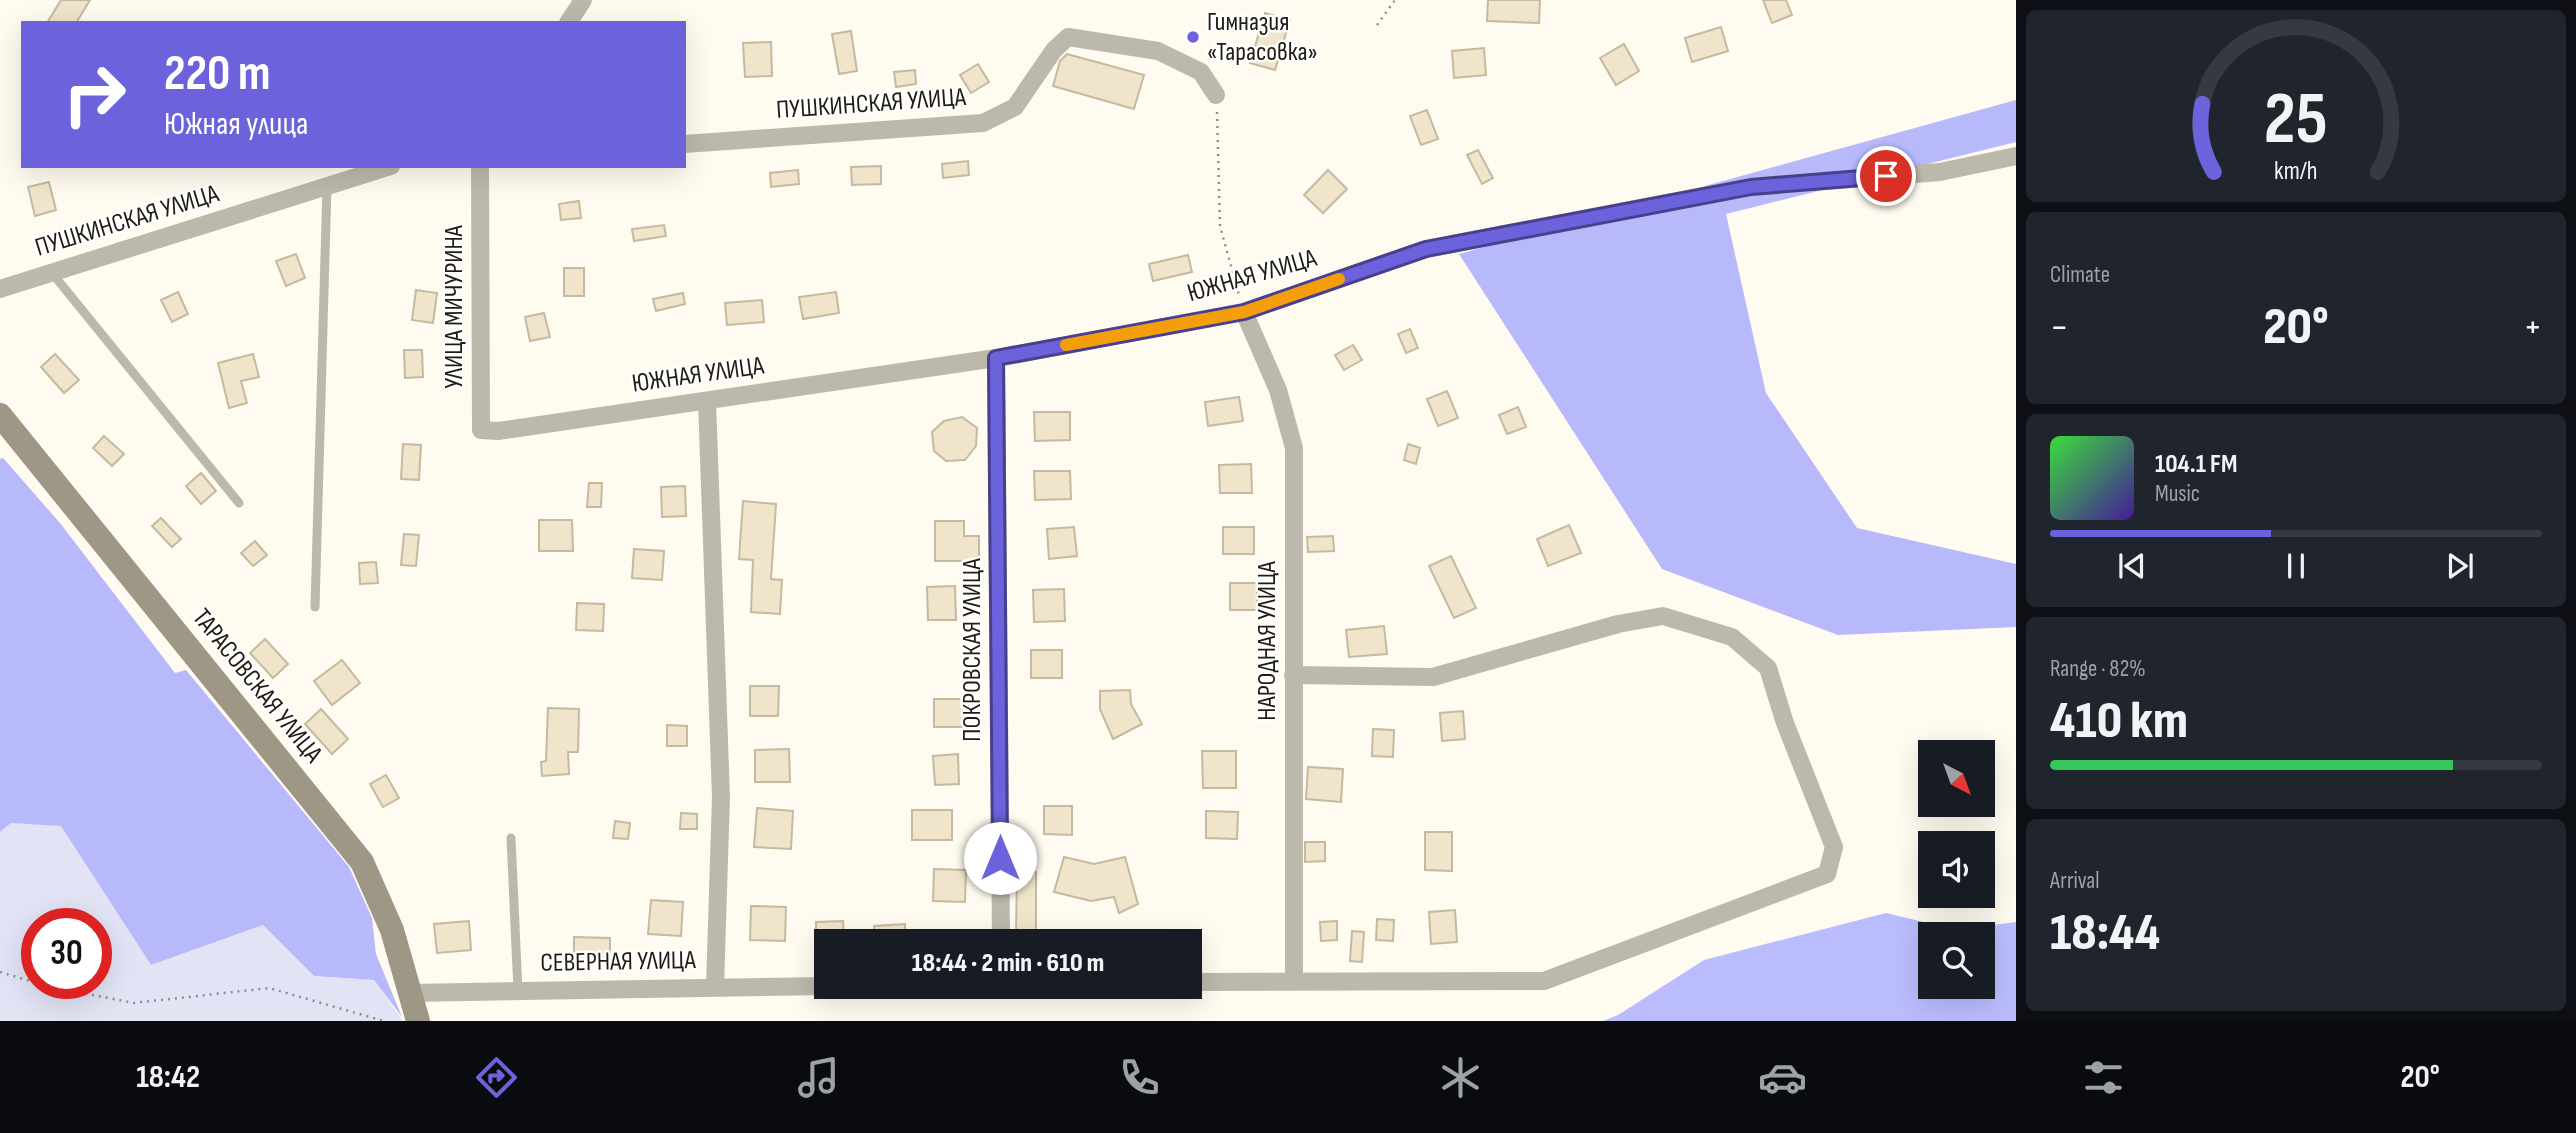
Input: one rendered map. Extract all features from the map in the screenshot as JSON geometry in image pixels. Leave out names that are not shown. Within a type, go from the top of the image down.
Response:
[{"type":"main road","name":"ТАРАСОВСКАЯ УЛИЦА","points":[[0,415],[362,862],[392,930],[418,1021]]},
{"type":"street","points":[[569,21],[583,0]]},
{"type":"street","name":"ПУШКИНСКАЯ УЛИЦА","points":[[686,144],[984,123],[1015,107],[1054,50],[1068,37],[1158,51],[1201,72],[1216,95]]},
{"type":"street","name":"ЮЖНАЯ УЛИЦА","points":[[498,431],[996,358],[1244,312],[1426,249],[1751,187],[1940,172],[2016,156]]},
{"type":"street","name":"ПУШКИНСКАЯ УЛИЦА","points":[[0,289],[385,168]]},
{"type":"street","name":"УЛИЦА МИЧУРИНА","points":[[480,168],[481,430],[498,431]]},
{"type":"street","name":"НАРОДНАЯ УЛИЦА","points":[[1244,312],[1278,390],[1294,448],[1294,980]]},
{"type":"street","name":"ПОКРОВСКАЯ УЛИЦА","points":[[996,358],[1001,929]]},
{"type":"street","points":[[707,401],[721,797],[715,986]]},
{"type":"street","points":[[1202,982],[1544,981],[1828,873],[1834,847],[1785,723],[1768,668],[1732,637],[1663,616],[1618,624],[1433,677],[1293,675]]},
{"type":"street","name":"СЕВЕРНАЯ УЛИЦА","points":[[411,993],[814,986]]},
{"type":"lane","points":[[315,607],[327,186]]},
{"type":"lane","points":[[52,273],[239,503]]},
{"type":"lane","points":[[511,838],[518,991]]},
{"type":"path","points":[[1377,25],[1395,0]]},
{"type":"path","points":[[1216,95],[1220,226],[1244,312]]},
{"type":"path","points":[[0,972],[21,978]]},
{"type":"path","points":[[112,999],[134,1003],[269,989],[384,1021]]},
{"type":"shaded area","points":[[2016,100],[2016,142],[1726,214],[1766,393],[1857,528],[2016,564],[2016,627],[1838,635],[1662,569],[1459,254]]},
{"type":"shaded area","points":[[3,458],[60,523],[175,673],[186,670],[349,867],[372,918],[376,954],[402,1017],[374,980],[314,976],[263,925],[151,965],[61,826],[11,823],[0,832],[0,459]]},
{"type":"shaded area","points":[[11,823],[61,825],[151,965],[263,925],[314,976],[374,980],[403,1021],[0,1021],[0,832]]},
{"type":"shaded area","points":[[1886,913],[1924,922],[1918,922],[1918,999],[1995,999],[1995,925],[2016,922],[2016,1021],[1603,1021],[1618,1015],[1704,960]]},
{"type":"building","points":[[61,0],[90,0],[77,21],[48,21]]},
{"type":"building","points":[[1488,0],[1540,0],[1539,23],[1487,21]]},
{"type":"building","points":[[1763,0],[1786,0],[1792,15],[1772,23]]},
{"type":"building","points":[[1265,13],[1290,20],[1275,70],[1250,63]]},
{"type":"building","points":[[1721,27],[1728,51],[1692,62],[1685,38]]},
{"type":"building","points":[[851,31],[857,71],[839,74],[832,34]]},
{"type":"building","points":[[771,42],[772,76],[745,77],[743,43]]},
{"type":"building","points":[[1624,44],[1639,71],[1616,85],[1600,58]]},
{"type":"building","points":[[1484,48],[1486,75],[1454,78],[1452,51]]},
{"type":"building","points":[[1067,54],[1144,75],[1134,109],[1053,86],[1060,61]]},
{"type":"building","points":[[978,64],[989,82],[971,93],[960,75]]},
{"type":"building","points":[[915,70],[916,84],[896,87],[894,72]]},
{"type":"building","points":[[1427,110],[1438,139],[1421,145],[1410,116]]},
{"type":"building","points":[[1478,150],[1493,178],[1482,184],[1467,155]]},
{"type":"building","points":[[968,161],[969,175],[943,178],[942,164]]},
{"type":"building","points":[[881,166],[881,184],[852,185],[851,167]]},
{"type":"building","points":[[798,170],[799,184],[771,187],[770,173]]},
{"type":"building","points":[[1328,170],[1347,189],[1323,213],[1304,195]]},
{"type":"building","points":[[49,182],[56,210],[35,216],[28,187]]},
{"type":"building","points":[[579,201],[581,218],[561,220],[559,204]]},
{"type":"building","points":[[664,225],[666,236],[634,241],[632,229]]},
{"type":"building","points":[[296,254],[305,278],[286,286],[276,261]]},
{"type":"building","points":[[1188,255],[1192,272],[1153,281],[1149,264]]},
{"type":"building","points":[[564,268],[584,268],[584,296],[564,296]]},
{"type":"building","points":[[416,290],[437,293],[433,323],[412,320]]},
{"type":"building","points":[[178,292],[188,314],[172,322],[161,300]]},
{"type":"building","points":[[836,292],[839,313],[803,319],[799,297]]},
{"type":"building","points":[[683,293],[685,304],[656,311],[653,299]]},
{"type":"building","points":[[762,300],[764,322],[727,325],[725,303]]},
{"type":"building","points":[[544,313],[550,337],[530,341],[525,317]]},
{"type":"building","points":[[1410,329],[1418,348],[1406,353],[1398,334]]},
{"type":"building","points":[[1353,345],[1362,360],[1344,370],[1335,355]]},
{"type":"building","points":[[404,350],[422,350],[423,377],[405,378]]},
{"type":"building","points":[[55,354],[79,380],[64,393],[41,367]]},
{"type":"building","points":[[253,354],[259,377],[241,381],[247,403],[229,408],[218,363]]},
{"type":"building","points":[[1447,391],[1458,418],[1438,426],[1427,399]]},
{"type":"building","points":[[1239,397],[1243,421],[1208,426],[1205,402]]},
{"type":"building","points":[[1518,407],[1526,427],[1507,434],[1499,415]]},
{"type":"building","points":[[1034,412],[1070,412],[1070,440],[1035,441]]},
{"type":"building","points":[[962,417],[977,428],[976,446],[965,460],[946,461],[934,451],[932,432],[944,421]]},
{"type":"building","points":[[104,436],[124,454],[112,466],[93,448]]},
{"type":"building","points":[[403,444],[421,445],[419,480],[401,479]]},
{"type":"building","points":[[1408,444],[1420,448],[1416,464],[1404,460]]},
{"type":"building","points":[[1251,464],[1252,493],[1220,493],[1219,465]]},
{"type":"building","points":[[1034,471],[1070,471],[1071,499],[1035,500]]},
{"type":"building","points":[[201,473],[216,491],[201,504],[186,486]]},
{"type":"building","points":[[589,483],[602,483],[601,507],[587,507]]},
{"type":"building","points":[[685,486],[686,516],[662,517],[661,487]]},
{"type":"building","points":[[743,501],[776,504],[771,579],[782,580],[780,614],[751,612],[753,560],[739,559]]},
{"type":"building","points":[[161,518],[181,539],[172,547],[152,526]]},
{"type":"building","points":[[539,520],[572,520],[573,551],[539,551]]},
{"type":"building","points":[[935,521],[964,521],[964,536],[979,536],[979,561],[935,561]]},
{"type":"building","points":[[1569,525],[1581,553],[1548,566],[1537,539]]},
{"type":"building","points":[[1074,527],[1077,556],[1049,559],[1047,529]]},
{"type":"building","points":[[1223,527],[1254,527],[1254,554],[1223,554]]},
{"type":"building","points":[[404,534],[419,535],[416,566],[401,565]]},
{"type":"building","points":[[1333,536],[1334,551],[1308,552],[1307,537]]},
{"type":"building","points":[[255,541],[267,555],[253,566],[241,553]]},
{"type":"building","points":[[634,549],[664,551],[662,580],[632,578]]},
{"type":"building","points":[[1451,556],[1476,608],[1454,618],[1429,566]]},
{"type":"building","points":[[376,562],[378,583],[360,584],[359,563]]},
{"type":"building","points":[[1230,583],[1257,583],[1257,610],[1230,610]]},
{"type":"building","points":[[955,586],[956,620],[928,620],[927,587]]},
{"type":"building","points":[[1064,589],[1065,621],[1034,622],[1033,590]]},
{"type":"building","points":[[577,603],[604,604],[603,631],[576,630]]},
{"type":"building","points":[[1384,626],[1387,654],[1349,657],[1346,630]]},
{"type":"building","points":[[265,639],[288,664],[273,678],[250,653]]},
{"type":"building","points":[[1031,650],[1062,650],[1062,678],[1031,678]]},
{"type":"building","points":[[342,660],[360,683],[332,705],[314,681]]},
{"type":"building","points":[[750,686],[779,686],[778,716],[750,716]]},
{"type":"building","points":[[1130,690],[1131,704],[1142,724],[1113,739],[1100,709],[1100,691]]},
{"type":"building","points":[[934,699],[965,699],[965,727],[934,727]]},
{"type":"building","points":[[548,708],[579,709],[578,752],[568,752],[569,774],[542,776],[541,762],[546,761]]},
{"type":"building","points":[[321,709],[348,739],[332,754],[305,724]]},
{"type":"building","points":[[1463,711],[1465,739],[1442,741],[1440,713]]},
{"type":"building","points":[[667,725],[687,726],[687,746],[667,746]]},
{"type":"building","points":[[1373,729],[1394,730],[1393,757],[1372,756]]},
{"type":"building","points":[[789,749],[790,782],[755,782],[755,750]]},
{"type":"building","points":[[1202,751],[1236,751],[1236,788],[1203,788]]},
{"type":"building","points":[[958,754],[959,784],[935,785],[933,756]]},
{"type":"building","points":[[1308,767],[1343,769],[1341,802],[1306,799]]},
{"type":"building","points":[[386,775],[399,798],[383,807],[370,784]]},
{"type":"building","points":[[1044,806],[1072,806],[1072,835],[1044,834]]},
{"type":"building","points":[[757,808],[793,811],[791,849],[754,847]]},
{"type":"building","points":[[912,810],[952,810],[952,840],[912,840]]},
{"type":"building","points":[[1206,811],[1238,812],[1237,839],[1206,838]]},
{"type":"building","points":[[681,813],[697,814],[697,829],[680,829]]},
{"type":"building","points":[[615,821],[630,823],[628,839],[613,838]]},
{"type":"building","points":[[1425,832],[1452,832],[1452,871],[1425,870]]},
{"type":"building","points":[[1305,842],[1325,842],[1325,861],[1305,862]]},
{"type":"building","points":[[1064,857],[1094,864],[1125,857],[1138,904],[1119,913],[1114,897],[1091,901],[1054,892]]},
{"type":"building","points":[[934,869],[966,870],[965,902],[933,901]]},
{"type":"building","points":[[1017,872],[1036,872],[1036,929],[1016,929]]},
{"type":"building","points":[[651,900],[683,902],[681,936],[648,934]]},
{"type":"building","points":[[751,906],[786,907],[785,941],[750,940]]},
{"type":"building","points":[[1455,910],[1457,942],[1431,944],[1429,912]]},
{"type":"building","points":[[1377,919],[1394,920],[1393,941],[1376,940]]},
{"type":"building","points":[[469,921],[471,950],[437,953],[434,924]]},
{"type":"building","points":[[843,921],[843,929],[816,929],[816,922]]},
{"type":"building","points":[[1337,921],[1337,940],[1321,941],[1320,922]]},
{"type":"building","points":[[905,924],[905,929],[874,929],[874,926]]},
{"type":"building","points":[[1352,931],[1364,932],[1362,962],[1350,961]]},
{"type":"building","points":[[574,937],[610,938],[610,961],[574,960]]},
{"type":"slow traffic","points":[[1066,345],[1244,312],[1339,279]]},
{"type":"place","name":"Гимназия «Тарасовка»","points":[[1193,37]]},
{"type":"route","points":[[1000,858],[996,358],[1244,312],[1426,249],[1751,187],[1886,176]]}]
